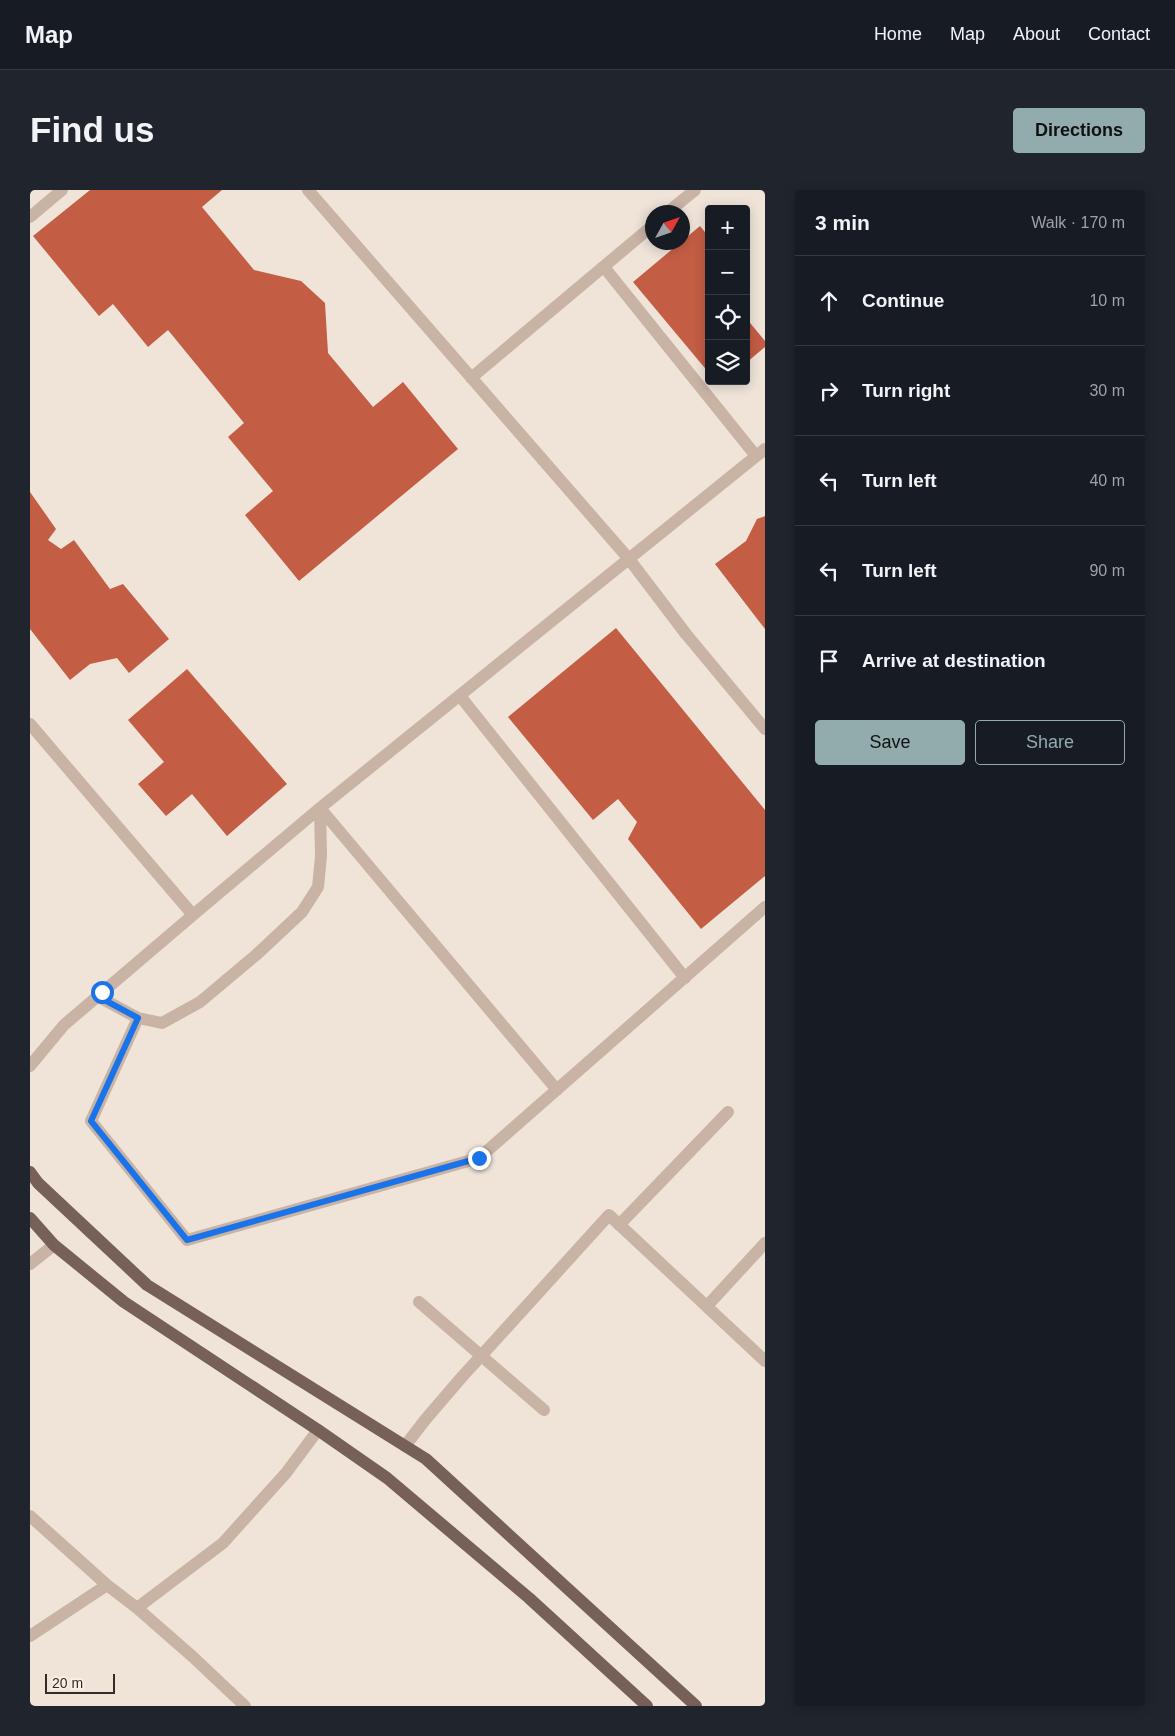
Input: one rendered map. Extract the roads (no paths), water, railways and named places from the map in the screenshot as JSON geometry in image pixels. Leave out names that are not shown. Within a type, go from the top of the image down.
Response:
[{"type":"main road","points":[[30,1172],[38,1183],[147,1285],[426,1459],[696,1706]]},
{"type":"main road","points":[[30,1218],[54,1245],[124,1302],[318,1430],[395,1485],[529,1598],[647,1706]]},
{"type":"street","points":[[30,217],[62,190]]},
{"type":"street","points":[[308,190],[629,559],[686,634],[765,729]]},
{"type":"street","points":[[677,205],[695,190]]},
{"type":"street","points":[[471,378],[645,232]]},
{"type":"street","points":[[30,1066],[64,1025],[320,808],[760,452],[604,267]]},
{"type":"street","points":[[460,696],[684,978]]},
{"type":"street","points":[[30,724],[193,915]]},
{"type":"street","points":[[97,996],[138,1018],[162,1023],[200,1002],[256,955],[302,912],[318,887],[321,856],[320,808]]},
{"type":"street","points":[[320,808],[557,1090]]},
{"type":"street","points":[[138,1018],[91,1121],[187,1240],[479,1158],[765,907]]},
{"type":"street","points":[[619,1225],[728,1112]]},
{"type":"street","points":[[405,1446],[425,1420],[609,1215],[765,1361]]},
{"type":"street","points":[[707,1306],[765,1243]]},
{"type":"street","points":[[30,1264],[54,1245]]},
{"type":"street","points":[[420,1302],[544,1410]]},
{"type":"street","points":[[137,1608],[223,1543],[286,1472],[318,1430]]},
{"type":"street","points":[[30,1516],[107,1585],[137,1608],[193,1657],[245,1706]]},
{"type":"street","points":[[30,1636],[107,1585]]}]
